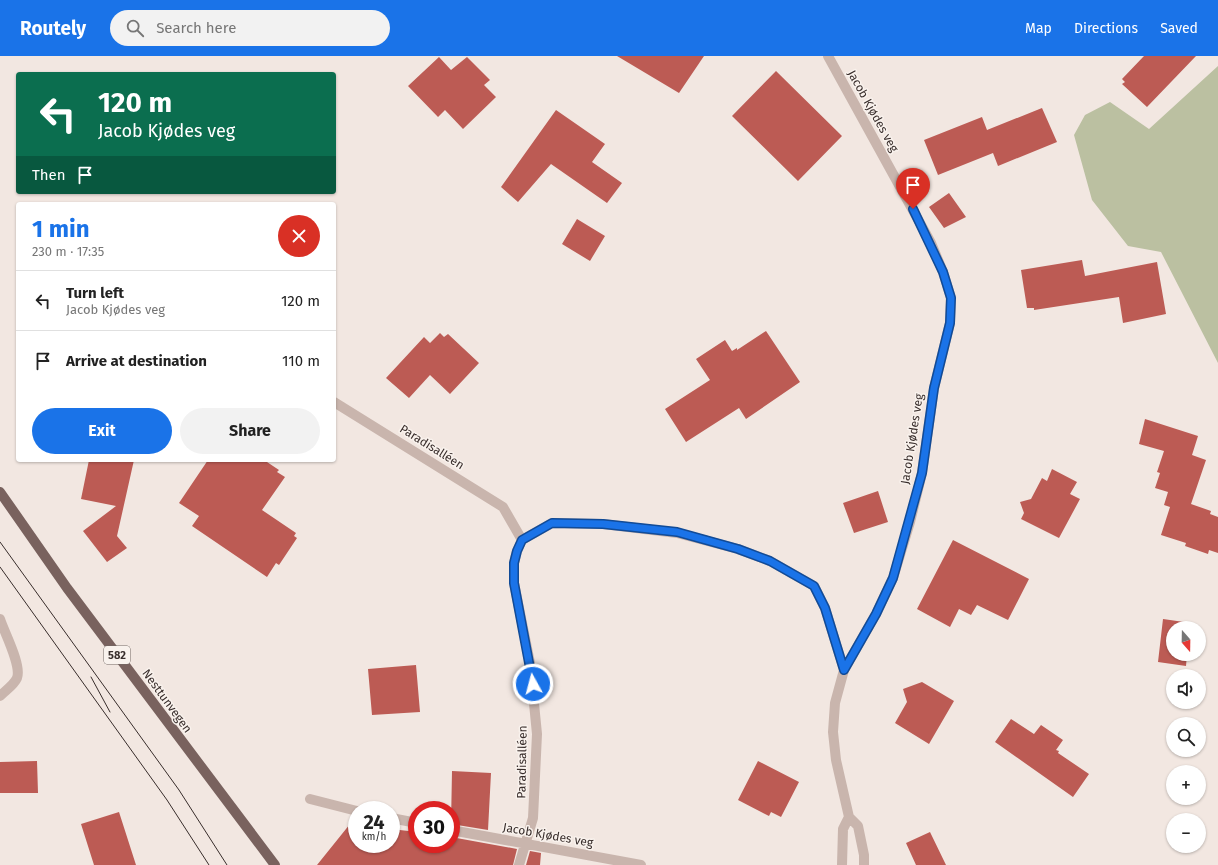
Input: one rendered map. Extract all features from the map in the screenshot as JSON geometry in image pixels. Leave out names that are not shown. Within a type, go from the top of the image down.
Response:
[{"type":"main road","name":"Nesttunvegen","points":[[0,492],[67,588],[275,865]]},
{"type":"street","name":"Jacob Kjødes veg","points":[[828,56],[930,243],[943,272],[951,298],[950,323],[934,388],[922,473],[910,522],[893,578],[876,614],[844,670],[835,703],[833,732],[836,760],[849,816],[858,826],[864,855],[864,865]]},
{"type":"street","name":"Paradisalléen","points":[[336,403],[503,507],[522,540],[514,563],[514,583],[530,663],[537,734],[533,818],[518,865]]},
{"type":"street","points":[[522,540],[552,523],[603,524],[677,532],[738,549],[770,561],[814,586],[825,608],[844,670]]},
{"type":"street","points":[[0,619],[18,669],[16,679],[0,696]]},
{"type":"street","points":[[310,799],[348,809]]},
{"type":"street","points":[[842,865],[843,829],[849,816]]},
{"type":"street","name":"Jacob Kjødes veg","points":[[460,832],[641,865]]},
{"type":"green space","points":[[1218,66],[1218,363],[1161,252],[1128,246],[1092,200],[1074,135],[1085,115],[1110,102],[1149,129]]},
{"type":"building","points":[[617,56],[704,56],[679,93]]},
{"type":"building","points":[[1144,56],[1196,56],[1147,107],[1122,84],[1125,82],[1122,79]]},
{"type":"building","points":[[439,57],[451,70],[467,57],[490,80],[484,85],[496,97],[463,129],[445,110],[438,117],[408,86]]},
{"type":"building","points":[[776,71],[842,136],[798,181],[732,116]]},
{"type":"building","points":[[1042,108],[1057,142],[998,166],[993,153],[938,175],[924,140],[982,117],[987,130]]},
{"type":"building","points":[[556,110],[605,144],[592,162],[622,183],[607,203],[551,164],[518,202],[501,187]]},
{"type":"building","points":[[949,193],[966,217],[944,228],[929,207]]},
{"type":"building","points":[[577,219],[605,236],[590,261],[562,244]]},
{"type":"building","points":[[1082,260],[1085,276],[1157,262],[1166,314],[1123,323],[1119,297],[1034,310],[1034,308],[1027,308],[1021,270]]},
{"type":"building","points":[[766,331],[800,382],[746,419],[739,408],[686,442],[665,409],[710,380],[696,359],[725,340],[732,351],[737,348],[737,350]]},
{"type":"building","points":[[440,333],[444,337],[448,334],[479,363],[450,394],[430,375],[409,398],[386,378],[424,337],[430,343]]},
{"type":"building","points":[[1145,419],[1198,436],[1192,455],[1206,460],[1191,504],[1211,511],[1210,514],[1218,517],[1218,553],[1209,550],[1208,554],[1185,546],[1186,543],[1161,535],[1170,507],[1164,505],[1168,492],[1155,488],[1160,473],[1157,472],[1164,451],[1139,444]]},
{"type":"building","points":[[89,462],[134,462],[117,536],[127,548],[107,562],[83,531],[116,506],[81,499]]},
{"type":"building","points":[[207,462],[267,462],[279,470],[277,472],[285,477],[262,510],[296,533],[294,536],[297,538],[279,565],[276,563],[267,577],[192,526],[199,516],[179,503]]},
{"type":"building","points":[[1052,469],[1077,482],[1070,494],[1080,499],[1059,538],[1021,519],[1024,513],[1020,502],[1031,499],[1042,478],[1047,481]]},
{"type":"building","points":[[878,491],[888,522],[854,533],[843,503]]},
{"type":"building","points":[[953,540],[1029,579],[1008,620],[977,605],[971,615],[959,609],[950,627],[917,609]]},
{"type":"building","points":[[1163,619],[1177,621],[1166,621],[1166,661],[1186,661],[1186,666],[1158,662]]},
{"type":"building","points":[[416,665],[420,712],[372,715],[368,669]]},
{"type":"building","points":[[922,682],[954,701],[929,744],[895,723],[907,702],[903,689]]},
{"type":"building","points":[[1011,719],[1034,734],[1041,725],[1063,740],[1056,750],[1059,751],[1058,753],[1089,774],[1073,797],[995,742]]},
{"type":"building","points":[[37,761],[38,793],[0,793],[0,762]]},
{"type":"building","points":[[758,761],[799,782],[781,817],[771,812],[769,816],[738,800]]},
{"type":"building","points":[[452,771],[491,773],[488,830],[460,825],[460,801],[451,801]]},
{"type":"building","points":[[119,812],[136,865],[94,865],[81,824]]},
{"type":"building","points":[[348,826],[348,853],[400,853],[400,830],[408,831],[408,853],[460,853],[460,839],[517,849],[513,865],[317,865]]},
{"type":"building","points":[[930,832],[946,865],[916,865],[906,843]]},
{"type":"building","points":[[530,851],[541,853],[540,865],[526,865]]},
{"type":"tram line","points":[[0,542],[179,790],[227,865]]},
{"type":"tram line","points":[[0,567],[167,800],[209,865]]},
{"type":"tram line","points":[[91,677],[110,712]]},
{"type":"route","points":[[533,684],[514,583],[514,563],[522,540],[552,523],[603,524],[677,532],[738,549],[770,561],[814,586],[825,608],[844,670],[876,614],[893,578],[910,522],[922,473],[934,388],[950,323],[951,298],[943,272],[913,209]]}]
